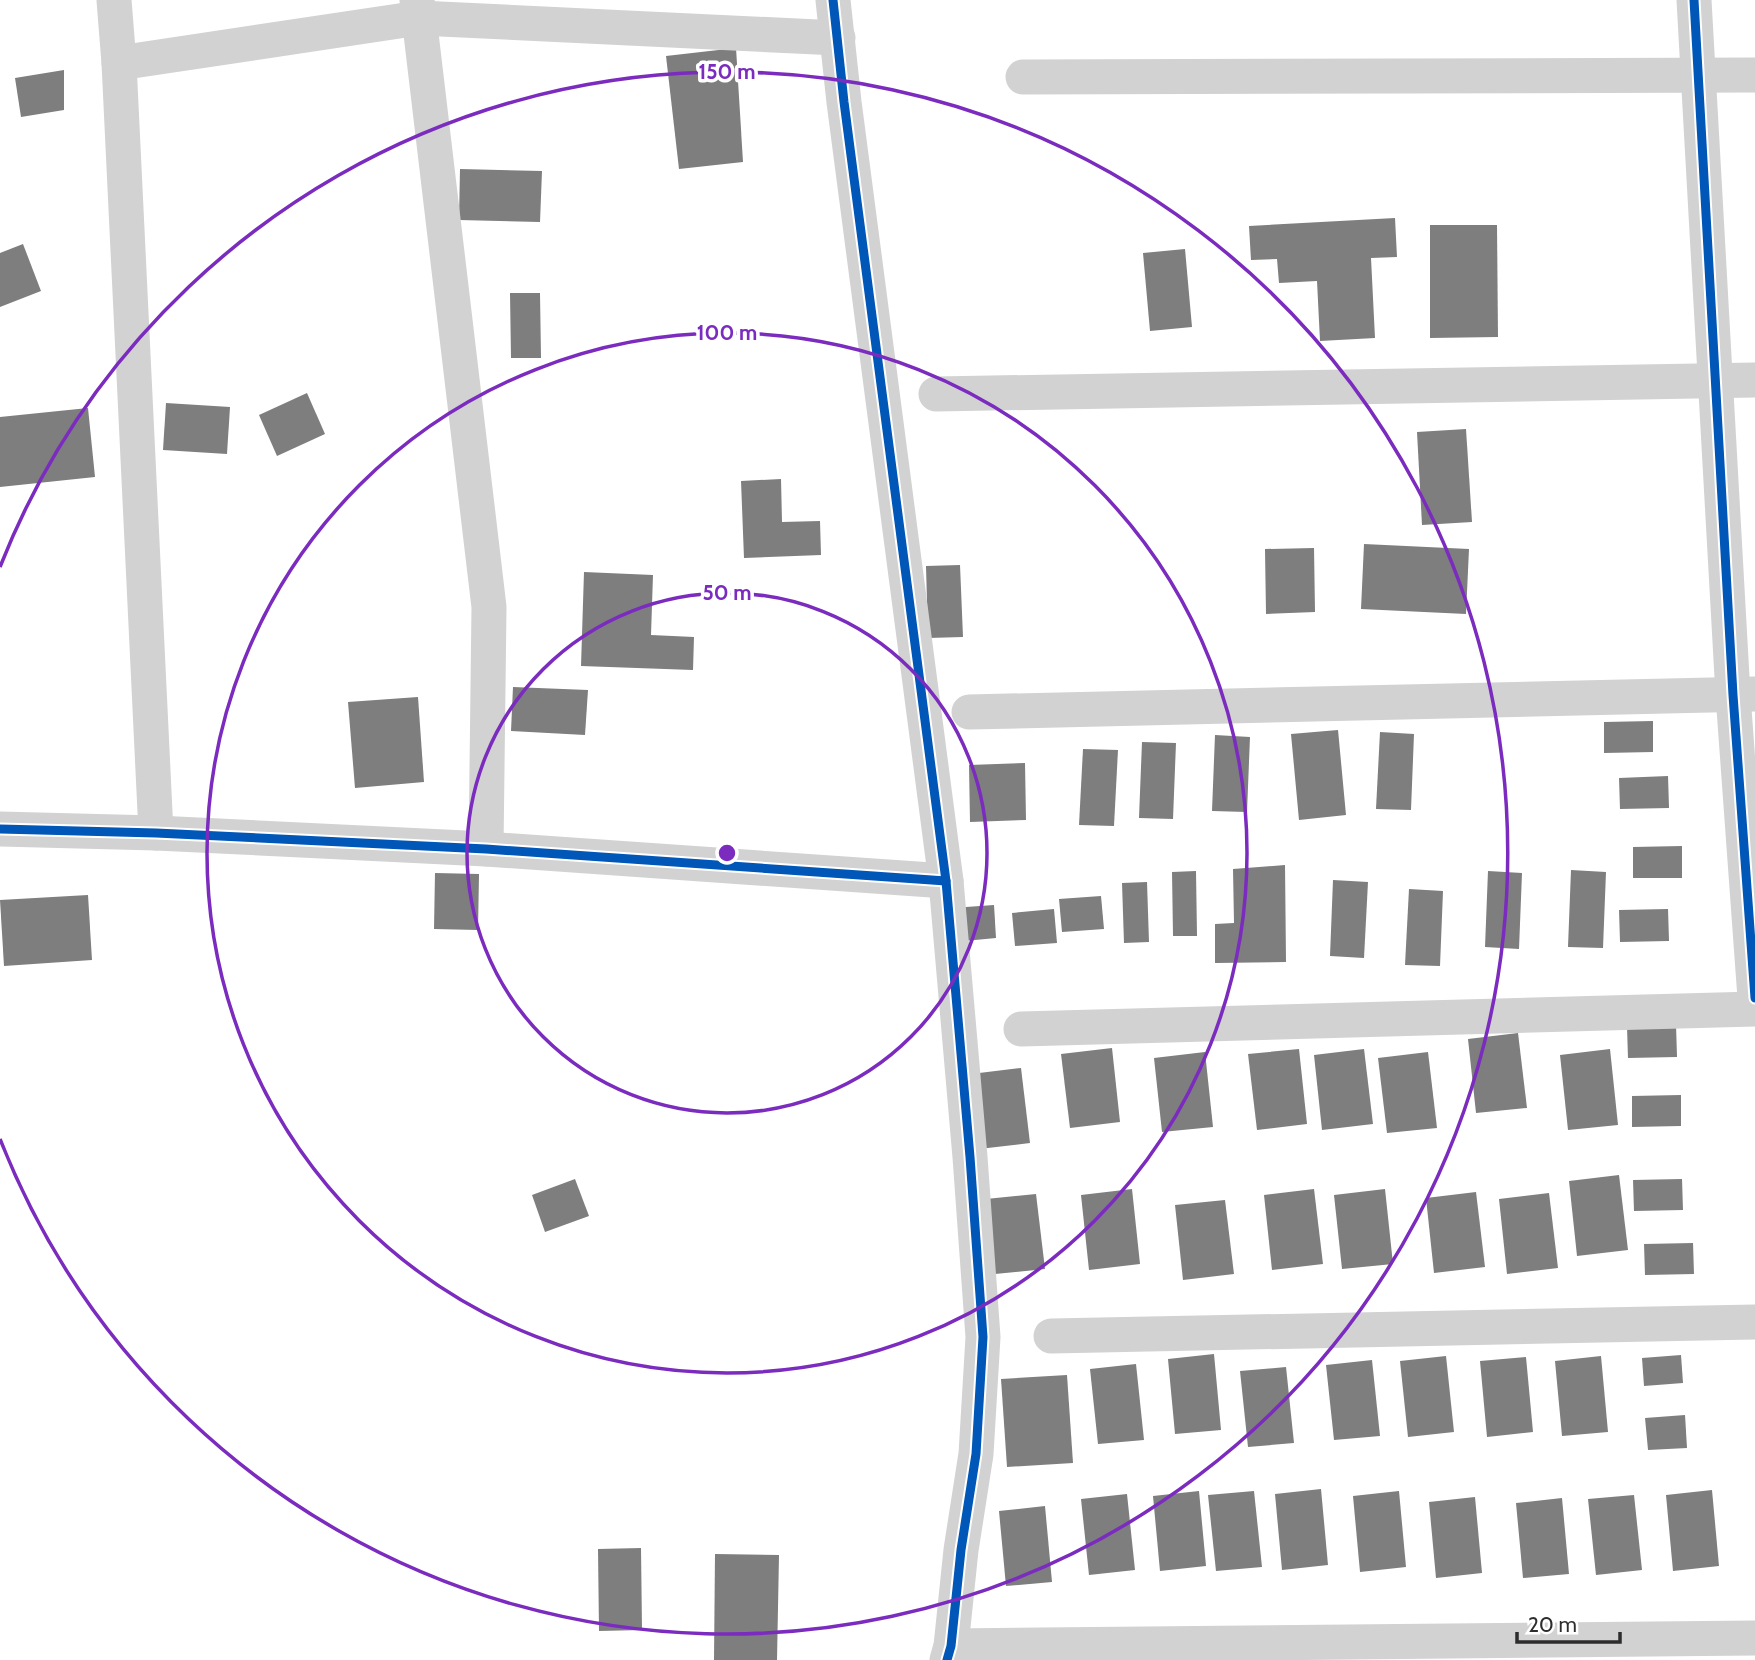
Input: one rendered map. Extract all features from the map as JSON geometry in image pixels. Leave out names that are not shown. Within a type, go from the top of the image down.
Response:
[{"type":"street","points":[[114,0],[156,833]]},
{"type":"street","points":[[832,0],[946,881],[983,1337],[976,1454],[949,1653],[1755,1638]]},
{"type":"street","points":[[1694,0],[1716,380],[1744,694],[1755,998]]},
{"type":"street","points":[[119,62],[418,9],[838,38]]},
{"type":"street","points":[[418,9],[489,607],[486,849]]},
{"type":"street","points":[[1023,77],[1755,75]]},
{"type":"street","points":[[936,394],[1755,380]]},
{"type":"street","points":[[969,712],[1744,694]]},
{"type":"street","points":[[0,829],[156,833],[486,849],[946,881]]},
{"type":"street","points":[[1021,1029],[1755,1009]]},
{"type":"street","points":[[1051,1336],[1755,1322]]},
{"type":"building","points":[[736,48],[743,162],[679,169],[666,56]]},
{"type":"building","points":[[64,70],[64,110],[21,117],[15,78]]},
{"type":"building","points":[[460,169],[542,171],[540,222],[459,220]]},
{"type":"building","points":[[1395,218],[1397,257],[1371,258],[1375,338],[1320,341],[1317,281],[1279,283],[1277,259],[1251,260],[1249,226]]},
{"type":"building","points":[[1430,225],[1497,225],[1498,337],[1430,338]]},
{"type":"building","points":[[23,244],[41,291],[0,307],[0,253]]},
{"type":"building","points":[[1185,249],[1192,327],[1150,331],[1143,253]]},
{"type":"building","points":[[510,293],[540,293],[541,358],[511,358]]},
{"type":"building","points":[[307,393],[325,434],[277,456],[259,415]]},
{"type":"building","points":[[166,403],[230,407],[227,454],[163,450]]},
{"type":"building","points":[[88,408],[95,477],[0,487],[0,417]]},
{"type":"building","points":[[1466,429],[1472,522],[1422,525],[1417,432]]},
{"type":"building","points":[[781,479],[782,522],[820,521],[821,555],[744,558],[741,481]]},
{"type":"building","points":[[1364,544],[1469,549],[1466,614],[1361,609]]},
{"type":"building","points":[[1314,548],[1315,612],[1266,614],[1265,549]]},
{"type":"building","points":[[960,565],[963,637],[928,638],[926,566]]},
{"type":"building","points":[[584,572],[653,575],[651,635],[694,637],[693,670],[581,666]]},
{"type":"building","points":[[513,687],[588,690],[585,735],[511,731]]},
{"type":"building","points":[[418,697],[424,782],[355,788],[348,702]]},
{"type":"building","points":[[1653,721],[1653,752],[1604,753],[1604,722]]},
{"type":"building","points":[[1338,730],[1346,815],[1299,820],[1291,734]]},
{"type":"building","points":[[1380,732],[1414,734],[1411,810],[1376,809]]},
{"type":"building","points":[[1215,735],[1250,737],[1247,812],[1212,811]]},
{"type":"building","points":[[1142,742],[1176,743],[1173,819],[1139,818]]},
{"type":"building","points":[[1083,749],[1118,750],[1114,826],[1079,825]]},
{"type":"building","points":[[1025,763],[1026,820],[970,822],[969,765]]},
{"type":"building","points":[[1668,776],[1669,808],[1620,809],[1619,778]]},
{"type":"building","points":[[1682,846],[1682,878],[1633,878],[1633,847]]},
{"type":"building","points":[[1285,865],[1286,962],[1215,963],[1215,924],[1234,923],[1233,869]]},
{"type":"building","points":[[1571,870],[1606,872],[1603,948],[1568,947]]},
{"type":"building","points":[[1196,871],[1197,936],[1173,936],[1172,872]]},
{"type":"building","points":[[1488,871],[1522,873],[1519,949],[1485,947]]},
{"type":"building","points":[[435,873],[479,874],[478,930],[434,929]]},
{"type":"building","points":[[1333,880],[1368,882],[1364,958],[1330,956]]},
{"type":"building","points":[[1147,882],[1149,942],[1124,943],[1122,883]]},
{"type":"building","points":[[1409,889],[1443,891],[1440,966],[1405,965]]},
{"type":"building","points":[[88,895],[92,960],[4,966],[0,900]]},
{"type":"building","points":[[1101,896],[1104,929],[1062,932],[1059,899]]},
{"type":"building","points":[[994,905],[996,938],[954,942],[952,908]]},
{"type":"building","points":[[1054,909],[1057,943],[1015,946],[1012,913]]},
{"type":"building","points":[[1668,909],[1669,941],[1620,942],[1619,910]]},
{"type":"building","points":[[1676,1025],[1677,1057],[1628,1058],[1627,1027]]},
{"type":"building","points":[[1518,1033],[1527,1108],[1476,1113],[1468,1039]]},
{"type":"building","points":[[1112,1048],[1120,1122],[1070,1128],[1061,1054]]},
{"type":"building","points":[[1299,1049],[1307,1124],[1257,1130],[1248,1054]]},
{"type":"building","points":[[1364,1049],[1373,1124],[1322,1130],[1314,1055]]},
{"type":"building","points":[[1610,1049],[1618,1125],[1568,1130],[1560,1055]]},
{"type":"building","points":[[1205,1052],[1213,1127],[1162,1132],[1154,1058]]},
{"type":"building","points":[[1428,1052],[1437,1128],[1387,1133],[1378,1058]]},
{"type":"building","points":[[1021,1068],[1030,1143],[979,1149],[971,1074]]},
{"type":"building","points":[[1681,1095],[1681,1126],[1632,1127],[1632,1096]]},
{"type":"building","points":[[1619,1175],[1628,1250],[1577,1256],[1569,1181]]},
{"type":"building","points":[[575,1179],[589,1216],[545,1232],[532,1195]]},
{"type":"building","points":[[1682,1179],[1683,1210],[1634,1211],[1633,1180]]},
{"type":"building","points":[[1132,1189],[1140,1264],[1089,1270],[1081,1195]]},
{"type":"building","points":[[1314,1189],[1323,1264],[1272,1270],[1264,1195]]},
{"type":"building","points":[[1385,1189],[1393,1264],[1342,1269],[1334,1195]]},
{"type":"building","points":[[1476,1192],[1485,1267],[1434,1273],[1426,1198]]},
{"type":"building","points":[[1549,1193],[1558,1268],[1507,1274],[1499,1199]]},
{"type":"building","points":[[1036,1194],[1045,1269],[995,1274],[986,1199]]},
{"type":"building","points":[[1225,1200],[1234,1274],[1183,1280],[1175,1205]]},
{"type":"building","points":[[1693,1243],[1694,1274],[1645,1275],[1644,1244]]},
{"type":"building","points":[[1214,1354],[1221,1430],[1175,1434],[1168,1359]]},
{"type":"building","points":[[1681,1355],[1683,1383],[1644,1386],[1642,1358]]},
{"type":"building","points":[[1446,1356],[1454,1432],[1408,1437],[1400,1361]]},
{"type":"building","points":[[1601,1356],[1608,1432],[1562,1436],[1555,1361]]},
{"type":"building","points":[[1526,1357],[1533,1432],[1487,1437],[1480,1361]]},
{"type":"building","points":[[1372,1360],[1380,1436],[1334,1440],[1326,1365]]},
{"type":"building","points":[[1136,1364],[1144,1440],[1098,1444],[1090,1369]]},
{"type":"building","points":[[1286,1367],[1294,1443],[1248,1447],[1240,1371]]},
{"type":"building","points":[[1067,1375],[1073,1463],[1007,1467],[1001,1379]]},
{"type":"building","points":[[1685,1415],[1687,1448],[1648,1450],[1645,1418]]},
{"type":"building","points":[[1321,1489],[1328,1565],[1282,1570],[1275,1494]]},
{"type":"building","points":[[1712,1490],[1719,1566],[1673,1571],[1666,1495]]},
{"type":"building","points":[[1199,1491],[1206,1566],[1160,1571],[1153,1496]]},
{"type":"building","points":[[1254,1491],[1262,1567],[1216,1571],[1208,1495]]},
{"type":"building","points":[[1399,1491],[1406,1567],[1360,1572],[1353,1496]]},
{"type":"building","points":[[1127,1494],[1135,1570],[1089,1575],[1081,1499]]},
{"type":"building","points":[[1634,1495],[1642,1570],[1596,1575],[1588,1499]]},
{"type":"building","points":[[1475,1497],[1482,1573],[1436,1578],[1429,1502]]},
{"type":"building","points":[[1562,1498],[1569,1574],[1523,1578],[1516,1503]]},
{"type":"building","points":[[1045,1506],[1052,1582],[1006,1586],[999,1511]]},
{"type":"building","points":[[641,1548],[642,1630],[599,1631],[598,1549]]},
{"type":"building","points":[[715,1554],[779,1555],[777,1660],[714,1660]]},
{"type":"cycle path","points":[[833,0],[946,881],[983,1337],[976,1454],[947,1660]]},
{"type":"cycle path","points":[[1694,0],[1733,695],[1755,998]]},
{"type":"cycle path","points":[[0,829],[156,833],[486,849],[946,881]]}]
